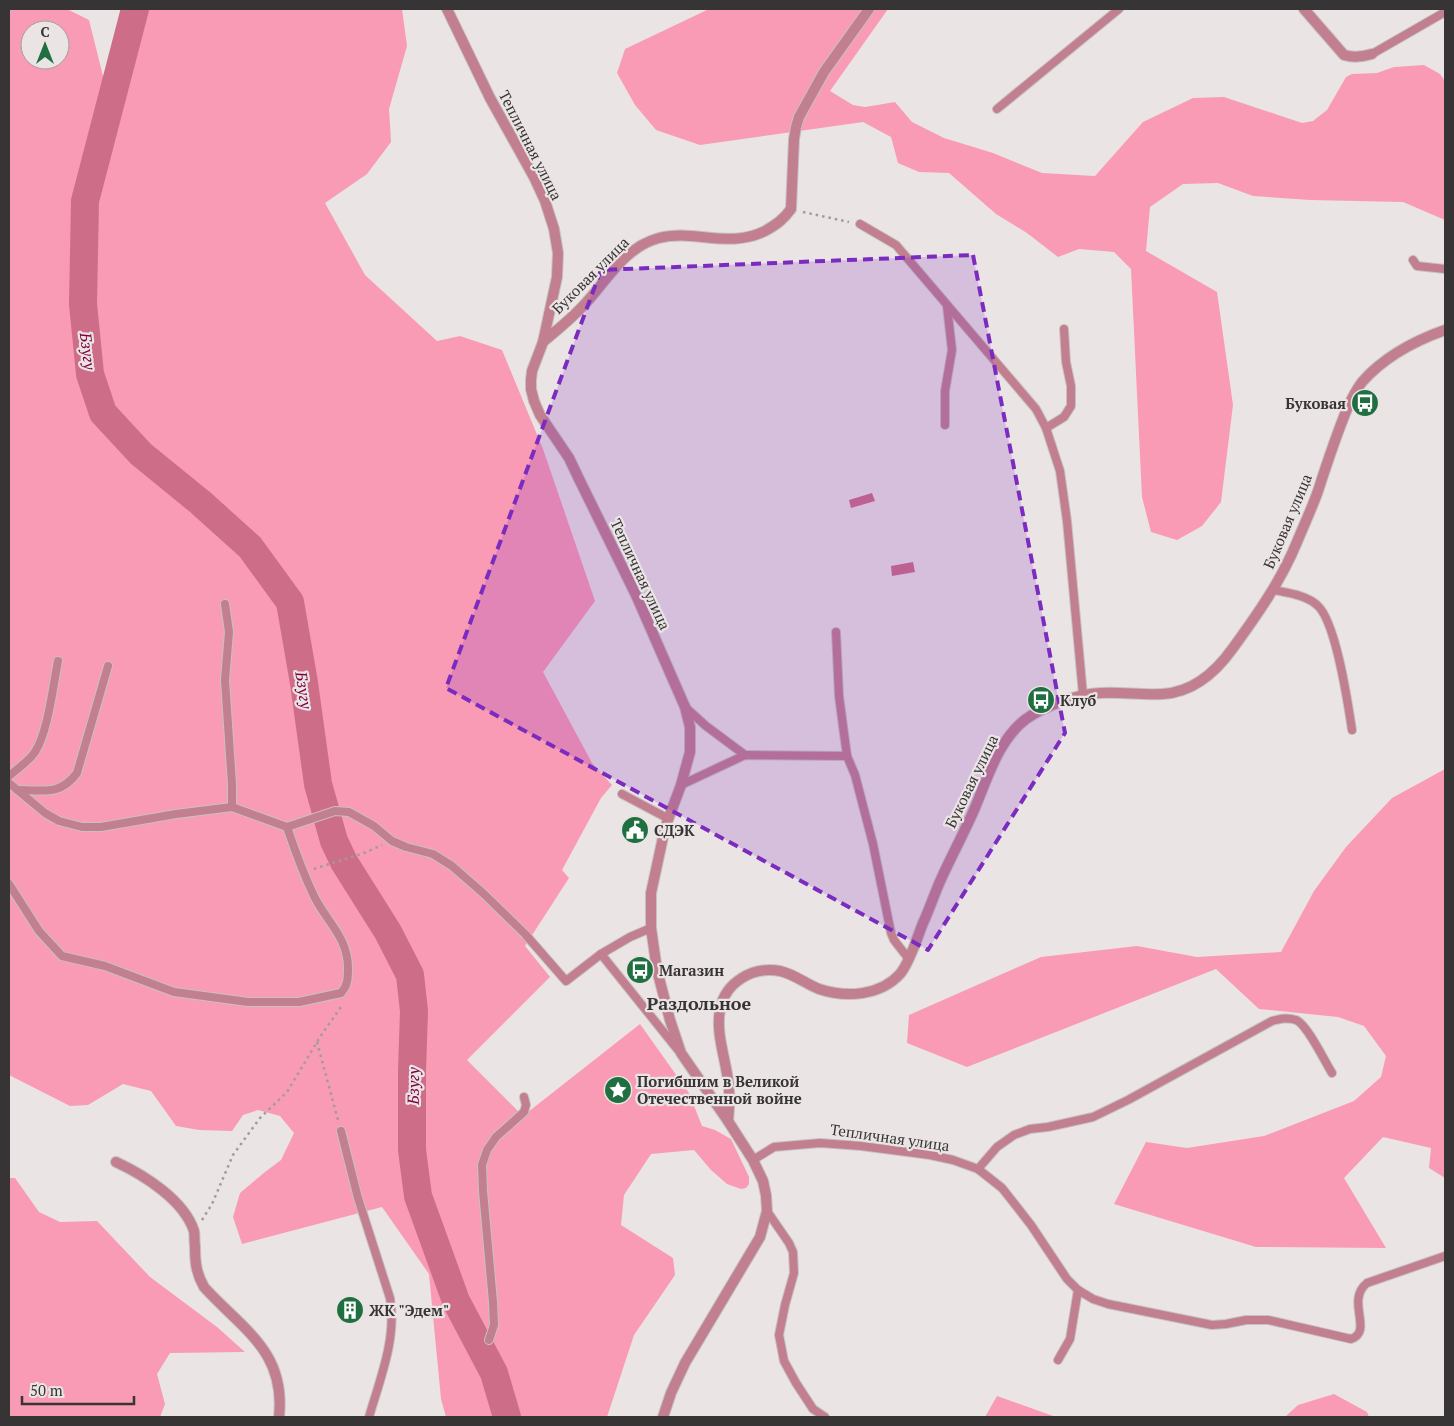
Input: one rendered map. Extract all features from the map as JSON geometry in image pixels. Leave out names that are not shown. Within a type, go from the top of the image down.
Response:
[{"type":"street","name":"Тепличная улица","points":[[447,9],[474,66],[534,177],[545,201],[554,229],[558,253],[557,277],[543,342],[532,371],[531,380],[534,401],[540,415],[580,479],[636,595],[685,707],[690,727],[690,752],[663,837],[651,893],[651,928],[657,970],[681,1053],[753,1160],[763,1181],[766,1195],[766,1211],[760,1237],[685,1363],[662,1417]]},
{"type":"street","points":[[791,209],[794,139],[799,117],[824,72],[869,9]]},
{"type":"street","points":[[1304,9],[1344,55],[1362,57],[1372,54]]},
{"type":"street","name":"Буковая улица","points":[[543,342],[582,307],[632,251],[644,244],[659,238],[676,236],[724,239],[758,234],[784,218],[791,209]]},
{"type":"street","name":"Буковая улица","points":[[728,1121],[730,1091],[718,1024],[720,1008],[725,995],[735,982],[752,972],[765,970],[783,971],[818,988],[836,994],[860,994],[877,990],[901,972],[985,782],[1004,744],[1015,729],[1026,719],[1044,709],[1083,695],[1099,693],[1163,694],[1179,691],[1194,685],[1212,673],[1231,652],[1274,590],[1286,568],[1317,494],[1338,429],[1352,398],[1361,384],[1380,364],[1398,352],[1445,330]]},
{"type":"street","points":[[116,1162],[130,1168],[161,1190],[178,1204],[187,1217],[194,1232],[195,1268],[198,1277],[204,1287],[255,1338],[268,1357],[280,1388],[279,1417]]},
{"type":"lane","points":[[997,109],[1119,9]]},
{"type":"lane","points":[[1372,54],[1445,12]]},
{"type":"lane","points":[[860,224],[896,245],[1036,409],[1046,428],[1060,471],[1068,521],[1083,695]]},
{"type":"lane","points":[[1413,260],[1417,266],[1445,269]]},
{"type":"lane","points":[[946,426],[945,391],[952,350],[947,306]]},
{"type":"lane","points":[[1046,428],[1064,417],[1070,406],[1071,386],[1066,362],[1064,329]]},
{"type":"lane","points":[[1274,590],[1303,598],[1317,605],[1324,614],[1333,638],[1345,685],[1352,730]]},
{"type":"lane","points":[[226,604],[229,632],[226,680],[232,807]]},
{"type":"lane","points":[[836,632],[839,696],[847,756],[855,776],[871,835],[891,932],[894,940],[908,958]]},
{"type":"lane","points":[[9,776],[25,763],[35,751],[43,734],[58,661]]},
{"type":"lane","points":[[18,790],[52,790],[62,788],[70,782],[76,773],[108,666]]},
{"type":"lane","points":[[685,707],[706,726],[745,755]]},
{"type":"lane","points":[[681,785],[745,755],[847,756]]},
{"type":"lane","points":[[9,783],[59,821],[82,827],[101,827],[176,814],[232,807],[288,827],[334,811],[349,812],[374,826],[392,841],[406,848],[433,854],[452,866],[525,934],[566,982],[601,954],[630,937],[651,928]]},
{"type":"lane","points":[[622,794],[669,819]]},
{"type":"lane","points":[[9,884],[40,930],[62,956],[105,966],[174,992],[248,1002],[299,1002],[341,993],[346,988],[348,980],[346,949],[342,938],[318,904],[304,874],[288,827]]},
{"type":"lane","points":[[601,954],[681,1053]]},
{"type":"lane","points":[[978,1169],[996,1146],[1014,1135],[1030,1129],[1048,1128],[1093,1117],[1128,1100],[1272,1021],[1285,1018],[1298,1021],[1306,1029],[1332,1073]]},
{"type":"lane","points":[[489,1340],[494,1325],[482,1165],[487,1150],[496,1138],[524,1112],[526,1105],[524,1097]]},
{"type":"lane","points":[[341,1132],[358,1198],[390,1298],[392,1312],[389,1346],[369,1417]]},
{"type":"lane","name":"Тепличная улица","points":[[753,1160],[774,1147],[820,1142],[930,1155],[953,1160],[978,1169],[1002,1188],[1031,1224],[1067,1279],[1078,1290],[1093,1299],[1108,1304],[1212,1325],[1246,1320],[1268,1320],[1351,1339],[1359,1333],[1361,1325],[1358,1300],[1362,1287],[1367,1283],[1445,1256]]},
{"type":"lane","points":[[766,1211],[789,1243],[793,1252],[794,1273],[779,1335],[784,1360],[813,1409],[825,1417]]},
{"type":"lane","points":[[1058,1360],[1070,1339],[1078,1290]]},
{"type":"path","points":[[791,209],[860,224]]},
{"type":"path","points":[[304,874],[392,841]]},
{"type":"path","points":[[194,1232],[212,1204],[233,1155],[260,1118],[288,1092],[317,1042],[342,1005],[346,988]]},
{"type":"path","points":[[317,1042],[341,1132]]},
{"type":"highlighted area","points":[[973,255],[1065,733],[928,950],[446,688],[601,270]]},
{"type":"shaded area","points":[[9,9],[67,9],[89,20],[115,124],[145,9],[402,9],[407,46],[389,109],[391,142],[367,174],[325,203],[365,275],[437,341],[460,336],[502,350],[543,449],[595,601],[543,672],[592,763],[612,785],[601,798],[562,870],[569,878],[525,946],[550,977],[467,1060],[523,1116],[640,1024],[689,1093],[702,1126],[715,1130],[731,1139],[749,1177],[749,1184],[746,1188],[741,1189],[727,1184],[711,1170],[694,1150],[651,1154],[624,1195],[621,1225],[673,1258],[675,1275],[634,1335],[607,1417],[446,1417],[441,1399],[429,1274],[382,1207],[242,1244],[233,1217],[240,1193],[281,1160],[294,1133],[280,1116],[258,1110],[243,1115],[232,1131],[199,1130],[176,1126],[151,1091],[123,1084],[88,1105],[70,1106],[9,1075]]},
{"type":"shaded area","points":[[709,9],[888,9],[830,91],[853,105],[865,107],[895,102],[912,122],[944,138],[993,153],[1042,173],[1095,176],[1143,122],[1193,98],[1224,97],[1302,123],[1313,121],[1327,110],[1346,77],[1352,74],[1377,73],[1394,67],[1424,65],[1440,74],[1445,81],[1445,220],[1403,202],[1310,200],[1253,196],[1218,183],[1183,184],[1150,207],[1146,251],[1217,292],[1233,405],[1221,502],[1202,526],[1177,540],[1151,532],[1142,497],[1131,269],[1114,252],[1079,249],[1058,257],[1027,233],[996,214],[949,173],[919,172],[898,163],[891,137],[863,122],[700,145],[656,130],[635,105],[617,73],[625,49]]},
{"type":"shaded area","points":[[872,493],[875,501],[851,508],[849,500]]},
{"type":"shaded area","points":[[913,562],[915,572],[892,576],[891,566]]},
{"type":"shaded area","points":[[1445,769],[1445,1178],[1429,1168],[1431,1148],[1383,1137],[1344,1178],[1386,1248],[1256,1247],[1114,1204],[1146,1142],[1187,1148],[1264,1136],[1354,1101],[1381,1077],[1386,1056],[1364,1026],[1338,1017],[1259,1009],[1216,969],[967,1067],[907,1043],[909,1015],[1041,957],[1137,946],[1197,957],[1281,952],[1314,891],[1346,847],[1392,798]]},
{"type":"shaded area","points":[[9,1178],[15,1178],[39,1212],[60,1222],[97,1221],[150,1277],[217,1327],[245,1352],[170,1353],[157,1374],[165,1404],[160,1417],[9,1417]]},
{"type":"shaded area","points":[[1334,1394],[1367,1412],[1369,1417],[1285,1417],[1298,1405]]},
{"type":"shaded area","points":[[997,1396],[1056,1417],[985,1417]]},
{"type":"waterway","name":"Бзугу","points":[[135,9],[85,201],[83,304],[90,374],[103,413],[141,454],[200,502],[250,547],[290,602],[304,683],[318,784],[334,841],[344,862],[388,932],[410,975],[414,1011],[412,1150],[418,1196],[456,1301],[494,1373],[507,1417]]},
{"type":"place","name":"Буковая","points":[[1365,403]]},
{"type":"place","name":"Клуб","points":[[1041,700]]},
{"type":"place","name":"СДЭК","points":[[635,830]]},
{"type":"place","name":"Магазин","points":[[640,970]]},
{"type":"place","name":"Погибшим в Великой Отечественной войне","points":[[618,1090]]},
{"type":"place","name":"ЖК \"Эдем\"","points":[[350,1310]]},
{"type":"district","name":"Раздольное","points":[[699,1003]]}]
